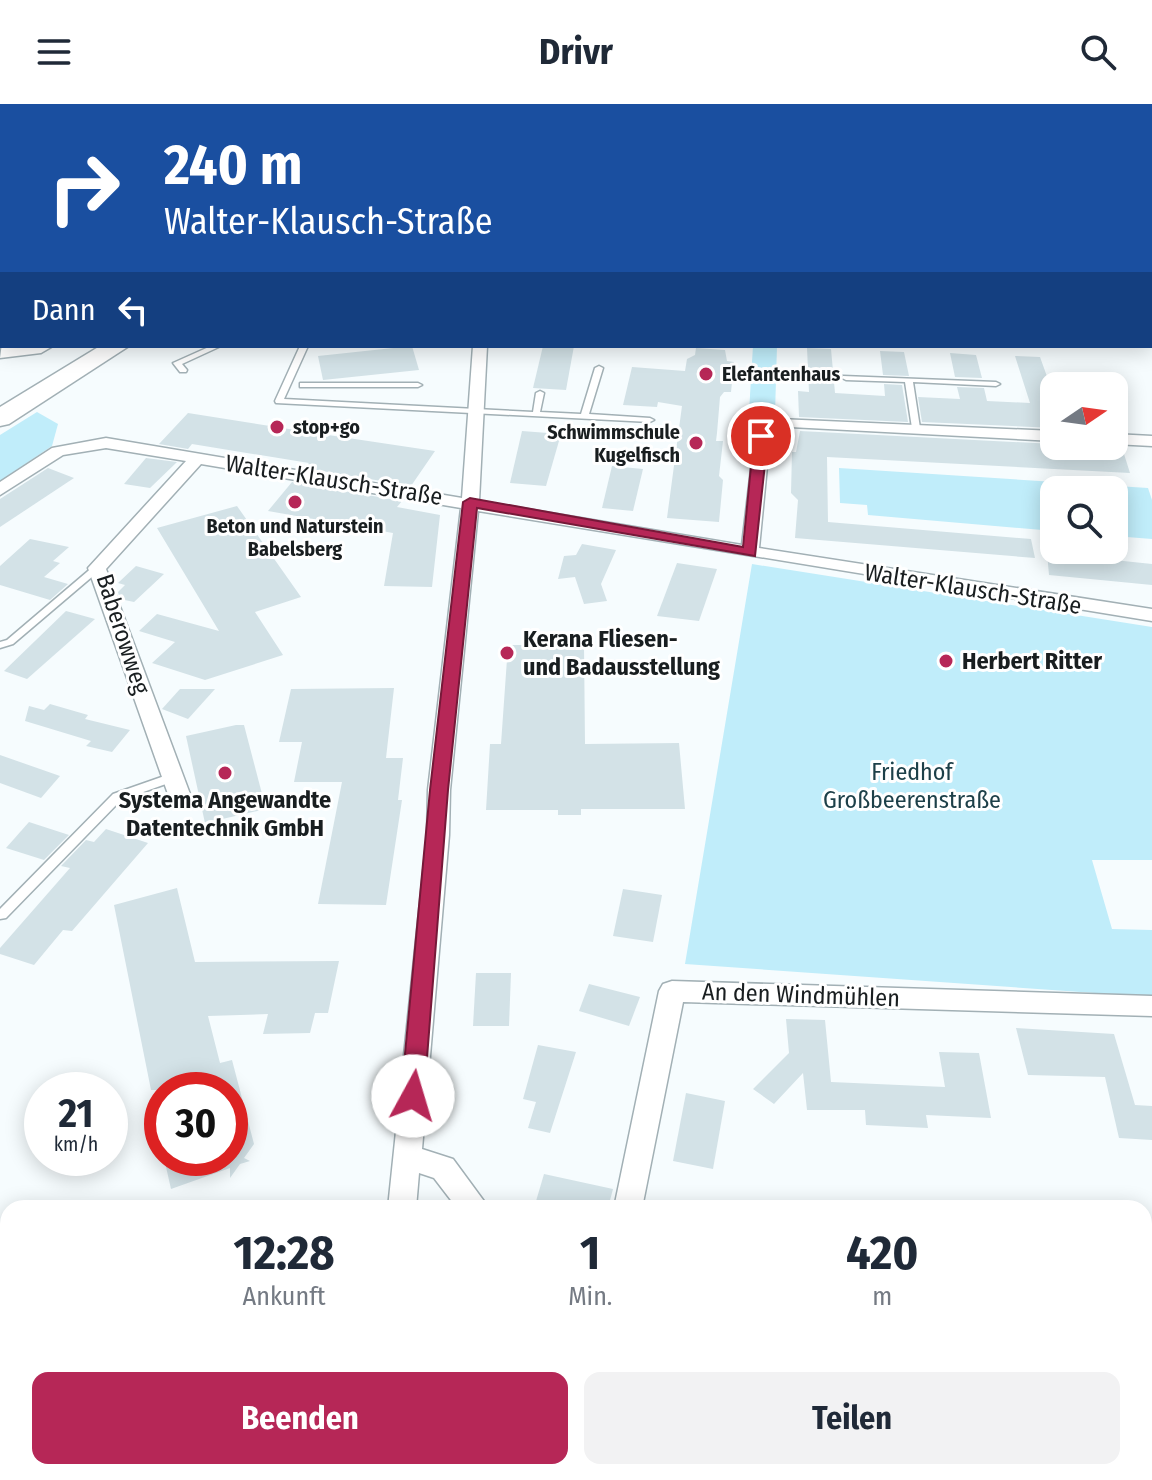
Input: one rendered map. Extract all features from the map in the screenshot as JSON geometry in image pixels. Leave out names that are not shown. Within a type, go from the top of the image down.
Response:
[{"type":"highway","points":[[0,351],[25,348]]},
{"type":"highway","points":[[0,398],[83,348]]},
{"type":"highway","points":[[0,418],[114,348]]},
{"type":"highway","points":[[77,371],[125,348]]},
{"type":"street","points":[[403,1200],[438,835],[439,790],[470,502],[480,348]]},
{"type":"street","points":[[750,552],[763,421],[1040,435]]},
{"type":"street","points":[[1128,440],[1152,441]]},
{"type":"street","name":"Walter-Klausch-Straße","points":[[0,490],[58,451],[106,443],[470,502],[750,552],[1152,615]]},
{"type":"street","name":"Baberowweg","points":[[176,785],[97,568],[198,458]]},
{"type":"street","name":"An den Windmühlen","points":[[630,1200],[672,991],[1152,1006]]},
{"type":"street","points":[[407,1157],[443,1168],[469,1200]]},
{"type":"lane","points":[[183,370],[177,363],[212,348]]},
{"type":"lane","points":[[303,348],[279,401],[650,420]]},
{"type":"lane","points":[[584,417],[599,368]]},
{"type":"lane","points":[[846,378],[996,384]]},
{"type":"lane","points":[[909,380],[916,428]]},
{"type":"lane","points":[[303,385],[418,385]]},
{"type":"lane","points":[[536,414],[540,393]]},
{"type":"lane","points":[[0,645],[10,642],[97,568]]},
{"type":"lane","points":[[2,915],[117,797],[176,785]]},
{"type":"green space","points":[[753,348],[777,348],[775,414],[749,412]]},
{"type":"green space","points":[[37,412],[58,424],[52,446],[0,481],[0,435]]},
{"type":"green space","points":[[839,468],[1040,481],[1040,530],[868,515],[867,505],[840,503]]},
{"type":"green space","points":[[1128,487],[1148,488],[1152,500],[1152,539],[1128,537]]},
{"type":"green space","name":"Friedhof Großbeerenstraße","points":[[752,564],[1152,627],[1152,860],[1092,860],[1112,929],[1152,930],[1152,997],[685,964]]},
{"type":"building","points":[[413,348],[419,370],[323,380],[318,356]]},
{"type":"building","points":[[543,348],[574,348],[566,390],[533,388]]},
{"type":"building","points":[[696,348],[725,350],[727,361],[734,362],[731,392],[724,392],[720,397],[716,441],[723,441],[719,476],[723,480],[719,522],[667,518],[682,406],[658,402],[657,407],[623,405],[632,367],[685,371],[687,359],[695,355]]},
{"type":"building","points":[[807,348],[831,349],[835,393],[885,396],[884,384],[902,385],[908,422],[799,417],[798,391],[809,392]]},
{"type":"building","points":[[880,351],[904,352],[909,376],[883,375]]},
{"type":"building","points":[[950,353],[976,355],[982,378],[955,377]]},
{"type":"building","points":[[1015,356],[1040,357],[1045,372],[1040,372],[1040,427],[922,422],[918,397],[960,399],[957,387],[984,388],[987,401],[1030,403]]},
{"type":"building","points":[[188,413],[435,451],[411,486],[304,468],[309,463],[192,444],[188,449],[159,444]]},
{"type":"building","points":[[522,431],[561,434],[546,486],[510,483]]},
{"type":"building","points":[[800,431],[1040,443],[1040,460],[1126,460],[1130,473],[827,457],[828,522],[1031,539],[1035,558],[795,538],[798,500],[791,493],[792,452],[796,452]]},
{"type":"building","points":[[146,458],[177,462],[150,488],[124,484]]},
{"type":"building","points":[[612,466],[643,469],[633,511],[602,508]]},
{"type":"building","points":[[48,468],[74,478],[0,527],[0,499]]},
{"type":"building","points":[[292,482],[402,501],[397,507],[440,515],[432,587],[384,586],[393,533],[268,511]]},
{"type":"building","points":[[237,506],[301,597],[255,612],[283,655],[205,680],[152,663],[175,642],[139,631],[157,614],[219,631],[157,528]]},
{"type":"building","points":[[30,539],[69,547],[53,561],[60,563],[44,577],[68,584],[50,600],[0,585],[0,566]]},
{"type":"building","points":[[582,544],[616,550],[601,584],[607,601],[584,604],[575,577],[558,579],[564,556],[576,555]]},
{"type":"building","points":[[1128,561],[1152,564],[1152,585],[1049,575],[1048,564],[1128,564]]},
{"type":"building","points":[[677,563],[717,569],[699,621],[657,616]]},
{"type":"building","points":[[136,566],[164,574],[134,602],[120,599],[118,592],[125,585],[118,583]]},
{"type":"building","points":[[66,611],[95,619],[27,679],[4,671]]},
{"type":"building","points":[[508,645],[584,645],[585,744],[679,743],[685,809],[581,809],[581,815],[558,815],[558,810],[486,810],[490,744],[501,744]]},
{"type":"building","points":[[394,688],[386,758],[403,758],[398,800],[402,800],[386,905],[318,904],[342,782],[294,782],[302,742],[279,742],[291,689]]},
{"type":"building","points":[[180,689],[215,689],[188,719],[162,709]]},
{"type":"building","points":[[50,704],[88,715],[85,719],[130,730],[112,752],[86,746],[91,741],[25,721],[29,706],[44,710]]},
{"type":"building","name":"Systema Angewandte Datentechnik GmbH","points":[[244,725],[266,809],[205,823],[186,736]]},
{"type":"building","points":[[0,755],[60,776],[41,798],[0,783]]},
{"type":"building","points":[[29,822],[69,835],[44,860],[6,848]]},
{"type":"building","points":[[106,829],[148,843],[72,931],[63,930],[34,965],[0,954],[0,948],[70,868],[61,866],[86,840],[94,842]]},
{"type":"building","points":[[177,888],[195,962],[339,961],[328,1013],[315,1013],[310,1033],[263,1034],[268,1014],[208,1016],[220,1063],[232,1060],[235,1072],[147,1072],[114,905]]},
{"type":"building","points":[[623,889],[662,895],[653,942],[613,936]]},
{"type":"building","points":[[476,973],[511,973],[509,1026],[473,1026]]},
{"type":"building","points":[[589,984],[640,997],[629,1026],[579,1011]]},
{"type":"building","points":[[786,1019],[825,1020],[831,1082],[945,1087],[939,1052],[979,1053],[991,1118],[926,1115],[928,1128],[866,1125],[865,1110],[807,1110],[803,1073],[774,1104],[753,1089],[789,1053]]},
{"type":"building","points":[[1016,1028],[1114,1034],[1135,1105],[1152,1106],[1152,1140],[1119,1138],[1105,1077],[1028,1075]]},
{"type":"building","points":[[538,1045],[576,1052],[550,1133],[528,1128],[536,1102],[523,1099]]},
{"type":"building","points":[[686,1093],[725,1101],[713,1169],[673,1161]]},
{"type":"building","points":[[248,1121],[254,1144],[248,1152]]},
{"type":"building","points":[[544,1174],[613,1189],[610,1200],[536,1200]]},
{"type":"building","points":[[168,1176],[208,1176],[171,1189]]},
{"type":"place","name":"Elefantenhaus","points":[[706,374]]},
{"type":"place","name":"stop+go","points":[[277,427]]},
{"type":"place","name":"Schwimmschule Kugelfisch","points":[[696,443]]},
{"type":"place","name":"Beton und Naturstein Babelsberg","points":[[295,502]]},
{"type":"place","name":"Kerana Fliesen- und Badausstellung","points":[[507,653]]},
{"type":"place","name":"Herbert Ritter","points":[[946,661]]},
{"type":"place","name":"Systema Angewandte Datentechnik GmbH","points":[[225,773]]},
{"type":"route","points":[[413,1096],[438,835],[439,790],[470,502],[750,552],[761,436]]}]
